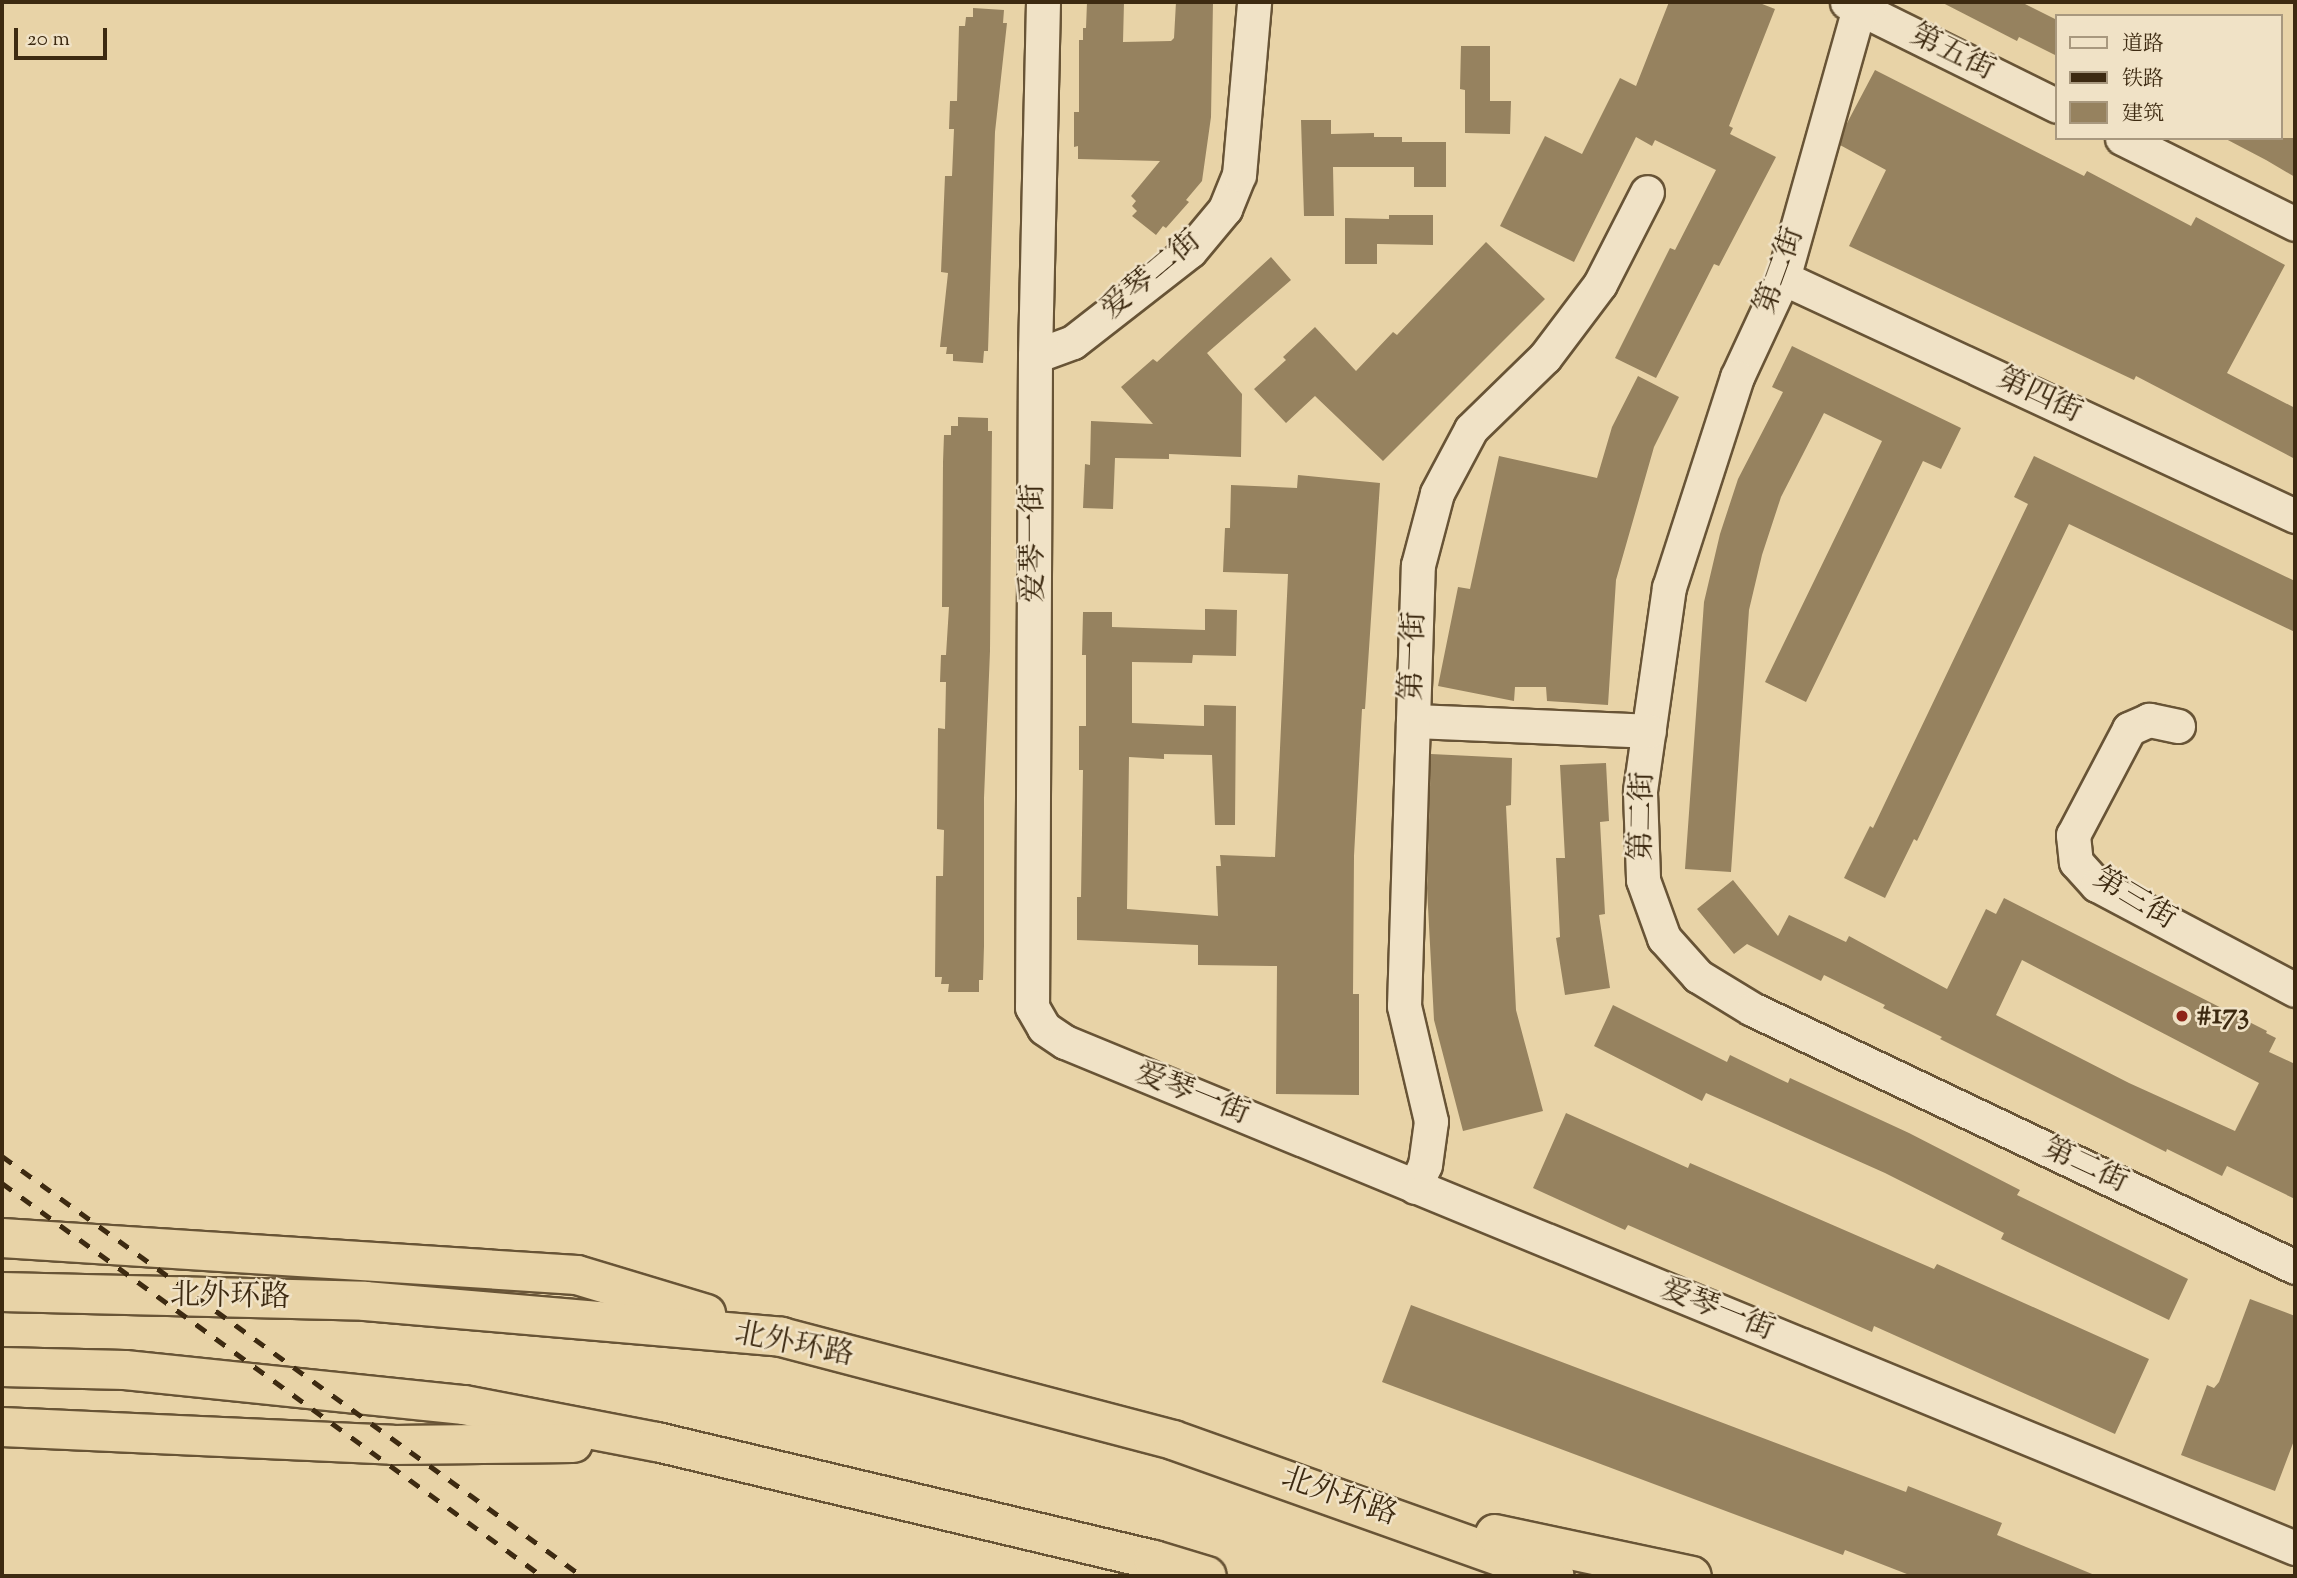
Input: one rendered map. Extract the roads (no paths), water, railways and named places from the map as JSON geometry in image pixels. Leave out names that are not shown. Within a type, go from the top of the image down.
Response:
[{"type":"highway","points":[[2,1238],[578,1275],[781,1337]]},
{"type":"highway","name":"北外环路","points":[[2,1292],[365,1301],[781,1337],[1173,1440],[1554,1576]]},
{"type":"highway","points":[[2,1367],[125,1370],[464,1405],[657,1442],[1154,1560],[1207,1576]]},
{"type":"highway","points":[[2,1427],[393,1445],[657,1442]]},
{"type":"highway","points":[[1375,1510],[1663,1567],[1692,1576]]},
{"type":"street","name":"爱琴一街","points":[[1043,2],[1035,356],[1032,1007],[1044,1028],[1065,1042],[2295,1548]]},
{"type":"street","name":"爱琴二街","points":[[1035,356],[1073,342],[1190,251],[1225,209],[1239,175],[1254,2]]},
{"type":"street","name":"第五街","points":[[1853,5],[2056,106]]},
{"type":"street","name":"第二街","points":[[1853,5],[1783,278],[1737,377],[1669,587],[1640,792],[1643,880],[1664,938],[1698,976],[1752,1009],[2295,1267]]},
{"type":"street","points":[[2126,140],[2295,224]]},
{"type":"street","name":"第一街","points":[[1415,1187],[1425,1165],[1431,1121],[1404,1006],[1418,565],[1437,493],[1471,429],[1545,358],[1600,284],[1647,192]]},
{"type":"street","name":"第四街","points":[[1783,278],[2295,516]]},
{"type":"street","name":"第三街","points":[[2178,726],[2149,720],[2129,729],[2073,835],[2076,862],[2097,885],[2295,990]]},
{"type":"street","points":[[1413,721],[1648,731]]},
{"type":"railway","points":[[2,1156],[582,1576]]},
{"type":"railway","points":[[2,1183],[542,1576]]},
{"type":"place","name":"#173","points":[[2182,1016]]}]
